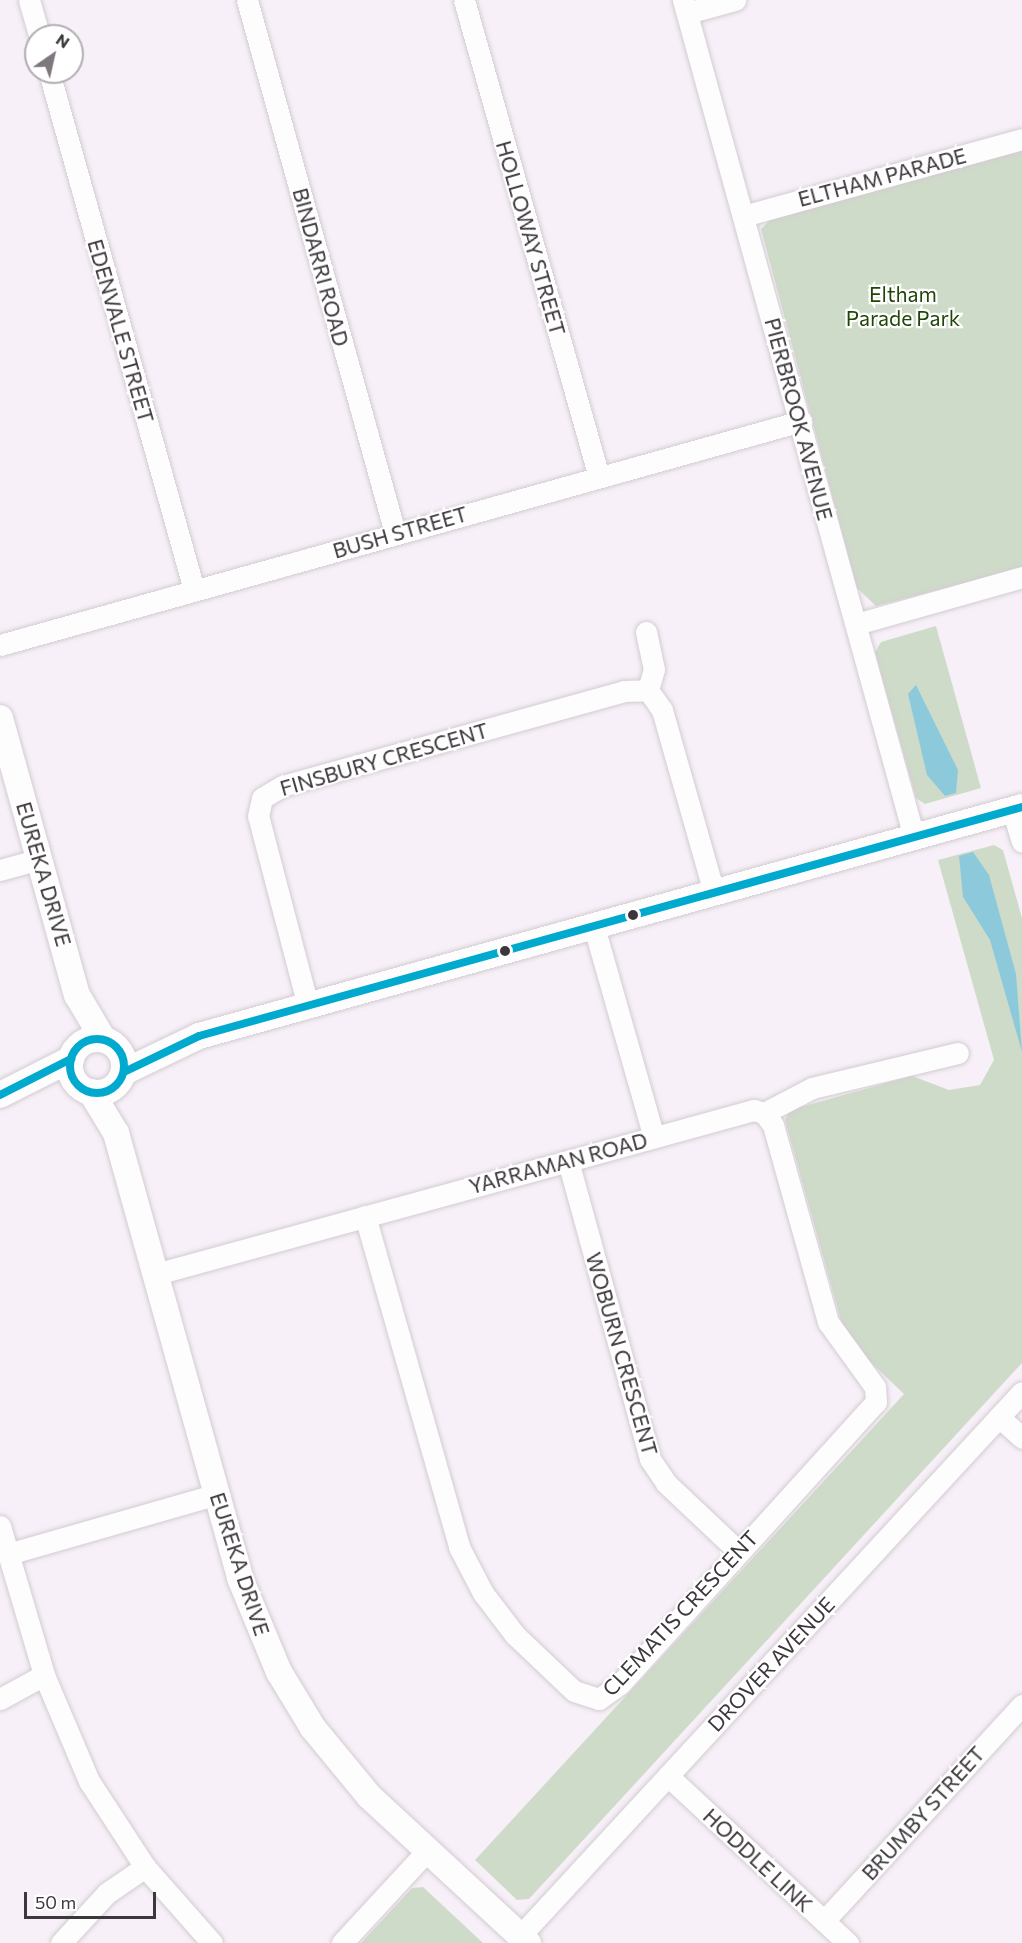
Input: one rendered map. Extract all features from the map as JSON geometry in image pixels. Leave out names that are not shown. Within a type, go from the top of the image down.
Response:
[{"type":"street","points":[[29,0],[36,24]]},
{"type":"street","name":"BINDARRI ROAD","points":[[248,0],[395,533]]},
{"type":"street","name":"HOLLOWAY STREET","points":[[464,0],[598,476]]},
{"type":"street","points":[[686,6],[735,0]]},
{"type":"street","name":"PIERBROOK AVENUE","points":[[686,6],[914,837]]},
{"type":"street","name":"EDENVALE STREET","points":[[52,84],[194,590]]},
{"type":"street","name":"ELTHAM PARADE","points":[[743,216],[1022,139]]},
{"type":"street","name":"BUSH STREET","points":[[0,645],[801,421]]},
{"type":"street","points":[[856,624],[1022,577]]},
{"type":"street","points":[[646,632],[654,660],[648,690],[662,710],[714,893]]},
{"type":"street","name":"FINSBURY CRESCENT","points":[[308,1006],[259,825],[259,803],[267,793],[624,691],[648,690]]},
{"type":"street","name":"EUREKA DRIVE","points":[[0,718],[77,995],[75,1053],[85,1088],[116,1133],[252,1613],[296,1702],[350,1775],[427,1851],[524,1939]]},
{"type":"street","points":[[11,1091],[75,1053],[109,1042],[179,1042],[1017,808],[1022,842]]},
{"type":"street","points":[[0,870],[40,859]]},
{"type":"street","points":[[594,927],[654,1137]]},
{"type":"street","name":"EUREKA DRIVE","points":[[77,995],[109,1042],[120,1078],[116,1133]]},
{"type":"street","points":[[11,1091],[85,1088],[120,1078],[179,1042]]},
{"type":"street","name":"YARRAMAN ROAD","points":[[156,1274],[754,1110],[764,1113],[812,1088],[958,1053]]},
{"type":"street","name":"CLEMATIS CRESCENT","points":[[365,1216],[459,1547],[483,1593],[515,1635],[567,1685],[590,1699],[608,1695],[738,1551],[872,1409],[877,1395],[828,1322],[773,1125],[764,1113]]},
{"type":"street","name":"WOBURN CRESCENT","points":[[568,1161],[650,1459],[666,1483],[738,1551]]},
{"type":"street","name":"DROVER AVENUE","points":[[524,1939],[668,1776],[1022,1392]]},
{"type":"street","points":[[999,1417],[1022,1438]]},
{"type":"street","points":[[8,1554],[217,1494]]},
{"type":"street","points":[[0,1526],[44,1675],[89,1781],[145,1867],[212,1943]]},
{"type":"street","points":[[0,1699],[44,1675]]},
{"type":"street","name":"BRUMBY STREET","points":[[825,1921],[1022,1705]]},
{"type":"street","name":"HODDLE LINK","points":[[668,1776],[848,1943]]},
{"type":"street","points":[[342,1943],[427,1851]]},
{"type":"street","points":[[61,1943],[107,1893],[145,1867]]},
{"type":"green space","name":"Eltham Parade Park","points":[[1022,148],[1022,568],[876,606],[857,588],[761,229],[771,219]]},
{"type":"green space","points":[[936,626],[981,788],[925,804],[916,798],[875,652],[881,642]]},
{"type":"green space","points":[[994,845],[1003,850],[1022,918],[1022,1363],[529,1899],[517,1900],[475,1860],[904,1394],[864,1356],[842,1324],[785,1120],[790,1110],[912,1076],[949,1090],[980,1085],[994,1060],[938,860]]},
{"type":"green space","points":[[423,1887],[483,1943],[361,1943],[412,1888]]},
{"type":"water","points":[[916,685],[958,770],[956,793],[945,796],[927,775],[908,694]]},
{"type":"water","points":[[973,852],[989,875],[1016,974],[1022,1052],[990,940],[963,897],[959,856]]},
{"type":"transit line","points":[[124,1072],[199,1036],[1022,807]]},
{"type":"transit line","points":[[97,1039],[107,1041],[116,1047],[122,1056],[124,1066],[122,1076],[116,1085],[107,1091],[97,1093],[87,1091],[78,1085],[72,1076],[70,1066],[72,1056],[78,1047],[87,1041],[97,1039]]},
{"type":"transit line","points":[[0,1095],[71,1059]]}]
